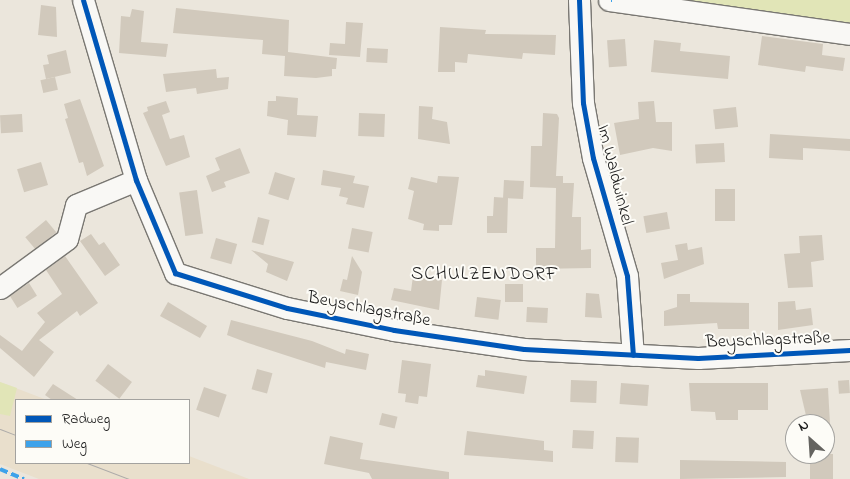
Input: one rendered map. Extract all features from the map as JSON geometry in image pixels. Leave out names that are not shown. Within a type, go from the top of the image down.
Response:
[{"type":"street","name":"Beyschlagstraße","points":[[83,0],[136,180],[165,244],[171,267],[188,278],[287,308],[394,330],[524,349],[633,356],[716,358],[850,350]]},
{"type":"street","name":"Im Waldwinkel","points":[[579,0],[583,103],[593,158],[628,276],[633,356]]},
{"type":"street","points":[[609,0],[850,34]]},
{"type":"street","points":[[0,288],[67,239],[76,205],[136,180]]},
{"type":"shaded area","points":[[0,382],[44,399],[15,399],[15,464],[190,464],[190,456],[249,479],[39,479],[0,464]]},
{"type":"green space","points":[[664,0],[850,0],[850,27]]},
{"type":"green space","points":[[0,382],[17,388],[10,416],[0,414]]},
{"type":"building","points":[[41,5],[56,7],[57,37],[38,35]]},
{"type":"building","points":[[176,8],[289,20],[288,52],[337,58],[336,69],[332,69],[332,76],[316,78],[284,76],[285,56],[262,54],[263,40],[173,33]]},
{"type":"building","points":[[132,9],[144,11],[141,42],[168,44],[166,57],[119,53],[121,16],[130,17]]},
{"type":"building","points":[[346,22],[363,23],[360,57],[329,55],[330,43],[345,44]]},
{"type":"building","points":[[440,27],[486,30],[485,34],[556,35],[555,55],[523,53],[522,59],[468,54],[467,63],[455,62],[455,72],[438,72]]},
{"type":"building","points":[[762,36],[823,44],[822,55],[845,58],[843,71],[806,66],[805,72],[758,65]]},
{"type":"building","points":[[625,39],[627,66],[609,67],[607,40]]},
{"type":"building","points":[[654,40],[681,43],[680,51],[730,56],[728,79],[651,72]]},
{"type":"building","points":[[367,48],[388,49],[387,63],[366,62]]},
{"type":"building","points":[[66,50],[71,73],[46,79],[43,65],[49,64],[47,55]]},
{"type":"building","points":[[216,69],[217,78],[229,77],[228,89],[197,94],[196,88],[166,92],[163,74]]},
{"type":"building","points":[[55,77],[58,90],[43,93],[40,80]]},
{"type":"building","points":[[276,96],[298,98],[297,115],[318,116],[316,137],[287,135],[288,120],[267,116],[268,101],[276,101]]},
{"type":"building","points":[[80,99],[104,166],[87,176],[83,162],[79,163],[65,119],[68,118],[64,104]]},
{"type":"building","points":[[166,101],[170,112],[162,115],[170,139],[184,135],[190,157],[166,166],[143,113],[148,111],[147,107]]},
{"type":"building","points":[[654,101],[656,122],[672,122],[672,151],[653,148],[620,155],[614,123],[639,119],[638,102]]},
{"type":"building","points":[[419,106],[433,107],[432,119],[447,122],[450,144],[418,139]]},
{"type":"building","points":[[736,107],[738,127],[715,129],[713,109]]},
{"type":"building","points":[[359,113],[385,114],[384,137],[358,136]]},
{"type":"building","points":[[543,113],[557,114],[559,118],[556,176],[563,176],[563,183],[574,183],[572,217],[581,217],[581,250],[591,249],[591,268],[536,269],[536,248],[555,248],[556,188],[530,187],[531,146],[542,146]]},
{"type":"building","points":[[22,114],[23,132],[1,133],[0,115]]},
{"type":"building","points":[[770,134],[850,139],[850,151],[803,148],[803,160],[769,158]]},
{"type":"building","points":[[724,143],[725,162],[696,163],[695,145]]},
{"type":"building","points":[[240,148],[250,173],[224,182],[226,187],[212,192],[206,176],[220,170],[215,158]]},
{"type":"building","points":[[41,162],[48,185],[24,192],[17,169]]},
{"type":"building","points":[[323,170],[355,176],[353,183],[369,186],[364,208],[346,204],[348,198],[339,196],[341,188],[321,185]]},
{"type":"building","points":[[275,172],[295,178],[288,200],[268,194]]},
{"type":"building","points":[[438,176],[459,177],[452,225],[439,225],[439,231],[423,230],[424,224],[408,219],[414,191],[408,189],[411,177],[437,183]]},
{"type":"building","points":[[504,180],[524,181],[523,199],[503,198]]},
{"type":"building","points":[[715,189],[735,189],[735,221],[715,221]]},
{"type":"building","points":[[197,190],[203,234],[185,236],[179,193]]},
{"type":"building","points":[[494,197],[508,198],[507,233],[487,233],[487,216],[493,216]]},
{"type":"building","points":[[667,212],[670,229],[646,233],[643,216]]},
{"type":"building","points":[[258,217],[270,220],[263,245],[252,242]]},
{"type":"building","points":[[46,220],[56,232],[36,250],[25,237]]},
{"type":"building","points":[[352,228],[373,232],[369,253],[348,249]]},
{"type":"building","points":[[91,234],[99,245],[104,242],[120,265],[105,276],[80,241]]},
{"type":"building","points":[[822,235],[824,260],[811,262],[813,287],[788,288],[784,254],[800,253],[799,236]]},
{"type":"building","points":[[216,238],[237,244],[231,264],[210,258]]},
{"type":"building","points":[[687,243],[688,250],[702,247],[704,264],[664,279],[661,263],[678,260],[675,245]]},
{"type":"building","points":[[251,250],[294,262],[287,281],[266,272],[268,264]]},
{"type":"building","points":[[65,256],[98,303],[80,316],[77,311],[39,340],[54,352],[34,377],[0,348],[0,335],[22,351],[45,322],[37,313],[62,294],[46,270]]},
{"type":"building","points":[[352,256],[362,272],[358,295],[340,291],[343,279],[347,280]]},
{"type":"building","points":[[413,276],[442,280],[439,310],[391,300],[394,288],[411,291]]},
{"type":"building","points":[[29,283],[37,296],[17,308],[9,295]]},
{"type":"building","points":[[505,284],[523,284],[523,302],[505,302]]},
{"type":"building","points":[[586,293],[599,294],[602,318],[585,317]]},
{"type":"building","points":[[677,294],[690,294],[690,302],[749,303],[749,329],[718,329],[717,323],[664,326],[664,311],[677,307]]},
{"type":"building","points":[[477,297],[501,300],[498,320],[475,317]]},
{"type":"building","points":[[795,301],[796,310],[811,308],[813,325],[778,330],[778,302]]},
{"type":"building","points":[[168,302],[207,326],[200,338],[160,316]]},
{"type":"building","points":[[527,307],[548,308],[547,323],[526,322]]},
{"type":"building","points":[[231,320],[312,341],[345,354],[346,349],[369,354],[366,370],[326,362],[325,368],[248,343],[227,335]]},
{"type":"building","points":[[402,360],[431,364],[427,397],[419,396],[418,404],[405,402],[406,394],[398,393]]},
{"type":"building","points":[[108,364],[132,382],[119,399],[95,381]]},
{"type":"building","points":[[257,369],[272,373],[267,393],[252,389]]},
{"type":"building","points":[[485,370],[527,376],[524,394],[476,387],[478,375],[485,376]]},
{"type":"building","points":[[571,380],[597,381],[596,403],[570,402]]},
{"type":"building","points":[[849,380],[850,393],[839,394],[838,381]]},
{"type":"building","points":[[621,383],[649,385],[647,406],[620,404]]},
{"type":"building","points":[[689,383],[768,383],[768,410],[738,410],[738,420],[716,420],[715,412],[691,411]]},
{"type":"building","points":[[53,384],[76,399],[51,399],[45,395]]},
{"type":"building","points":[[204,387],[227,395],[219,418],[196,410]]},
{"type":"building","points":[[828,388],[829,414],[806,414],[800,390]]},
{"type":"building","points":[[382,413],[398,417],[395,429],[379,425]]},
{"type":"building","points":[[573,430],[594,431],[593,449],[572,448]]},
{"type":"building","points":[[467,431],[544,441],[544,450],[553,451],[553,462],[464,455]]},
{"type":"building","points":[[330,436],[363,443],[360,459],[449,472],[449,479],[372,479],[369,473],[324,464]]},
{"type":"building","points":[[616,437],[639,438],[638,463],[615,462]]},
{"type":"building","points":[[680,460],[785,462],[786,464],[786,477],[680,479]]},
{"type":"building","points":[[810,464],[833,464],[833,479],[810,479]]},
{"type":"tram line","points":[[0,429],[15,435]]},
{"type":"tram line","points":[[90,464],[129,479]]},
{"type":"marked path","points":[[0,469],[24,479]]},
{"type":"cycle path","points":[[83,0],[136,180],[175,273],[287,308],[394,330],[524,349],[698,358],[850,350]]},
{"type":"cycle path","points":[[579,0],[583,103],[593,158],[627,276],[633,355]]},
{"type":"district","name":"SCHULZENDORF","points":[[485,275]]}]
